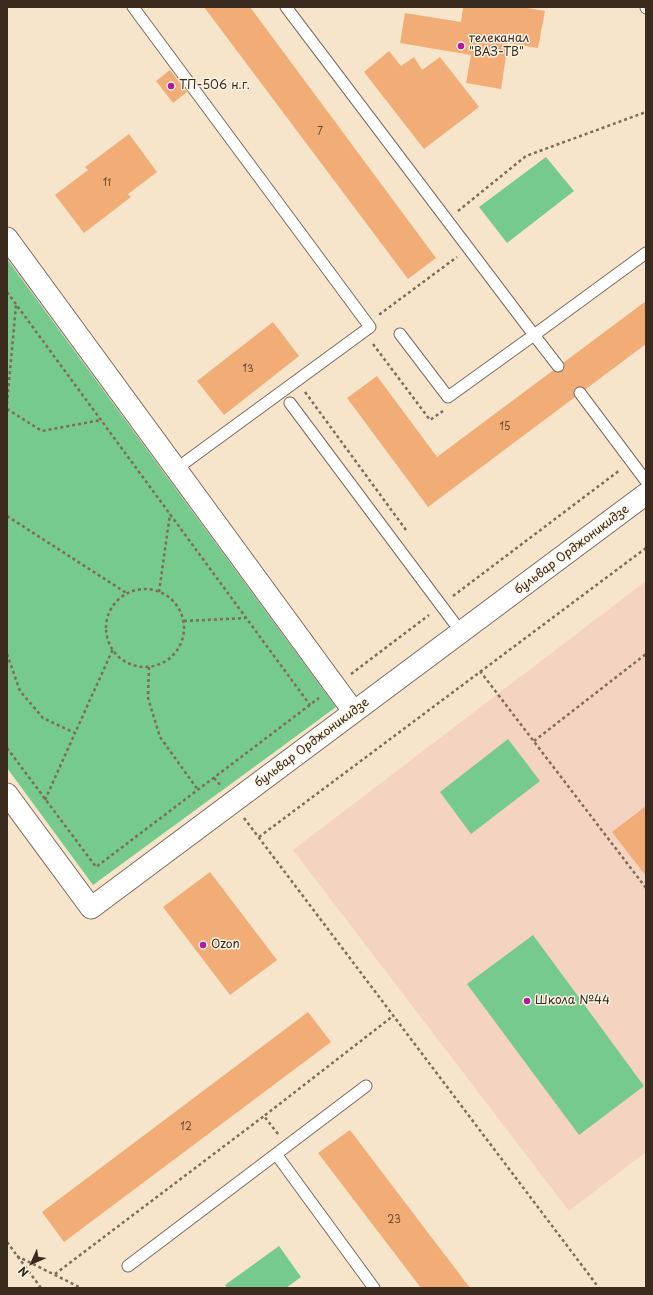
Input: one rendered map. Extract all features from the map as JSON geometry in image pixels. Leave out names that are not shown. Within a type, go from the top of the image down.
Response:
[{"type":"street","points":[[7,238],[354,712]]},
{"type":"street","name":"бульвар Орджоникидзе","points":[[9,801],[91,908],[646,494]]},
{"type":"lane","points":[[133,7],[370,328],[176,469]]},
{"type":"lane","points":[[286,7],[558,366]]},
{"type":"lane","points":[[400,334],[448,397],[646,253]]},
{"type":"lane","points":[[580,393],[646,480]]},
{"type":"lane","points":[[290,403],[461,632]]},
{"type":"lane","points":[[128,1266],[366,1086]]},
{"type":"lane","points":[[276,1154],[374,1288]]},
{"type":"path","points":[[447,220],[526,156],[646,112]]},
{"type":"path","points":[[376,308],[380,314],[469,248]]},
{"type":"path","points":[[7,294],[16,304],[310,705]]},
{"type":"path","points":[[7,404],[16,304]]},
{"type":"path","points":[[7,409],[42,431],[101,420]]},
{"type":"path","points":[[7,748],[96,867],[623,468]]},
{"type":"path","points":[[159,592],[170,514]]},
{"type":"path","points":[[7,516],[128,594]]},
{"type":"path","points":[[259,837],[646,548]]},
{"type":"path","points":[[138,590],[159,592],[170,599],[179,609],[184,621],[184,634],[180,646],[176,652],[162,664],[149,667],[138,667],[128,663],[113,650],[108,637],[108,618],[110,612],[118,601],[128,594],[138,590]]},
{"type":"path","points":[[184,621],[246,618]]},
{"type":"path","points":[[45,800],[113,650]]},
{"type":"path","points":[[7,654],[20,691],[43,718],[75,733]]},
{"type":"path","points":[[534,741],[646,654]]},
{"type":"path","points":[[149,667],[148,698],[160,737],[198,790]]},
{"type":"path","points":[[480,671],[646,888]]},
{"type":"path","points":[[214,778],[600,1288]]},
{"type":"path","points":[[55,1274],[264,1116],[393,1016]]},
{"type":"path","points":[[264,1116],[287,1146]]},
{"type":"path","points":[[7,1242],[42,1288]]},
{"type":"path","points":[[17,1256],[81,1288]]},
{"type":"shaded area","name":"Школа №44","points":[[646,581],[646,1152],[569,1211],[293,850]]},
{"type":"green space","points":[[546,157],[574,191],[507,243],[479,207]]},
{"type":"green space","points":[[7,259],[336,707],[93,885],[7,768]]},
{"type":"green space","points":[[508,739],[540,781],[471,834],[440,792]]},
{"type":"green space","points":[[533,935],[644,1086],[579,1135],[467,984]]},
{"type":"green space","points":[[279,1246],[301,1277],[286,1288],[227,1288],[225,1285]]},
{"type":"building","points":[[204,7],[250,7],[436,258],[408,279]]},
{"type":"building","name":"телеканал \"ВАЗ-ТВ\"","points":[[463,7],[522,7],[545,11],[538,48],[508,43],[501,89],[466,83],[471,55],[400,43],[405,13],[461,22]]},
{"type":"building","points":[[389,51],[401,66],[414,57],[422,70],[440,57],[479,107],[424,149],[364,72]]},
{"type":"building","name":"ТП-506 н.г.","points":[[170,70],[187,92],[173,103],[156,81]]},
{"type":"building","points":[[129,134],[157,172],[128,194],[131,197],[84,233],[55,195],[88,170],[85,167]]},
{"type":"building","points":[[646,301],[646,344],[428,507],[347,398],[377,376],[437,457]]},
{"type":"building","points":[[273,322],[299,356],[224,415],[197,381]]},
{"type":"building","points":[[646,806],[646,876],[612,832]]},
{"type":"building","points":[[210,872],[277,960],[230,995],[163,907]]},
{"type":"building","points":[[308,1012],[331,1042],[64,1242],[42,1212]]},
{"type":"building","points":[[350,1130],[470,1288],[421,1288],[318,1153]]},
{"type":"place","name":"телеканал \"ВАЗ-ТВ\"","points":[[461,46]]},
{"type":"place","name":"ТП-506 н.г.","points":[[171,86]]},
{"type":"place","name":"Ozon","points":[[203,945]]},
{"type":"place","name":"Школа №44","points":[[527,1001]]}]
